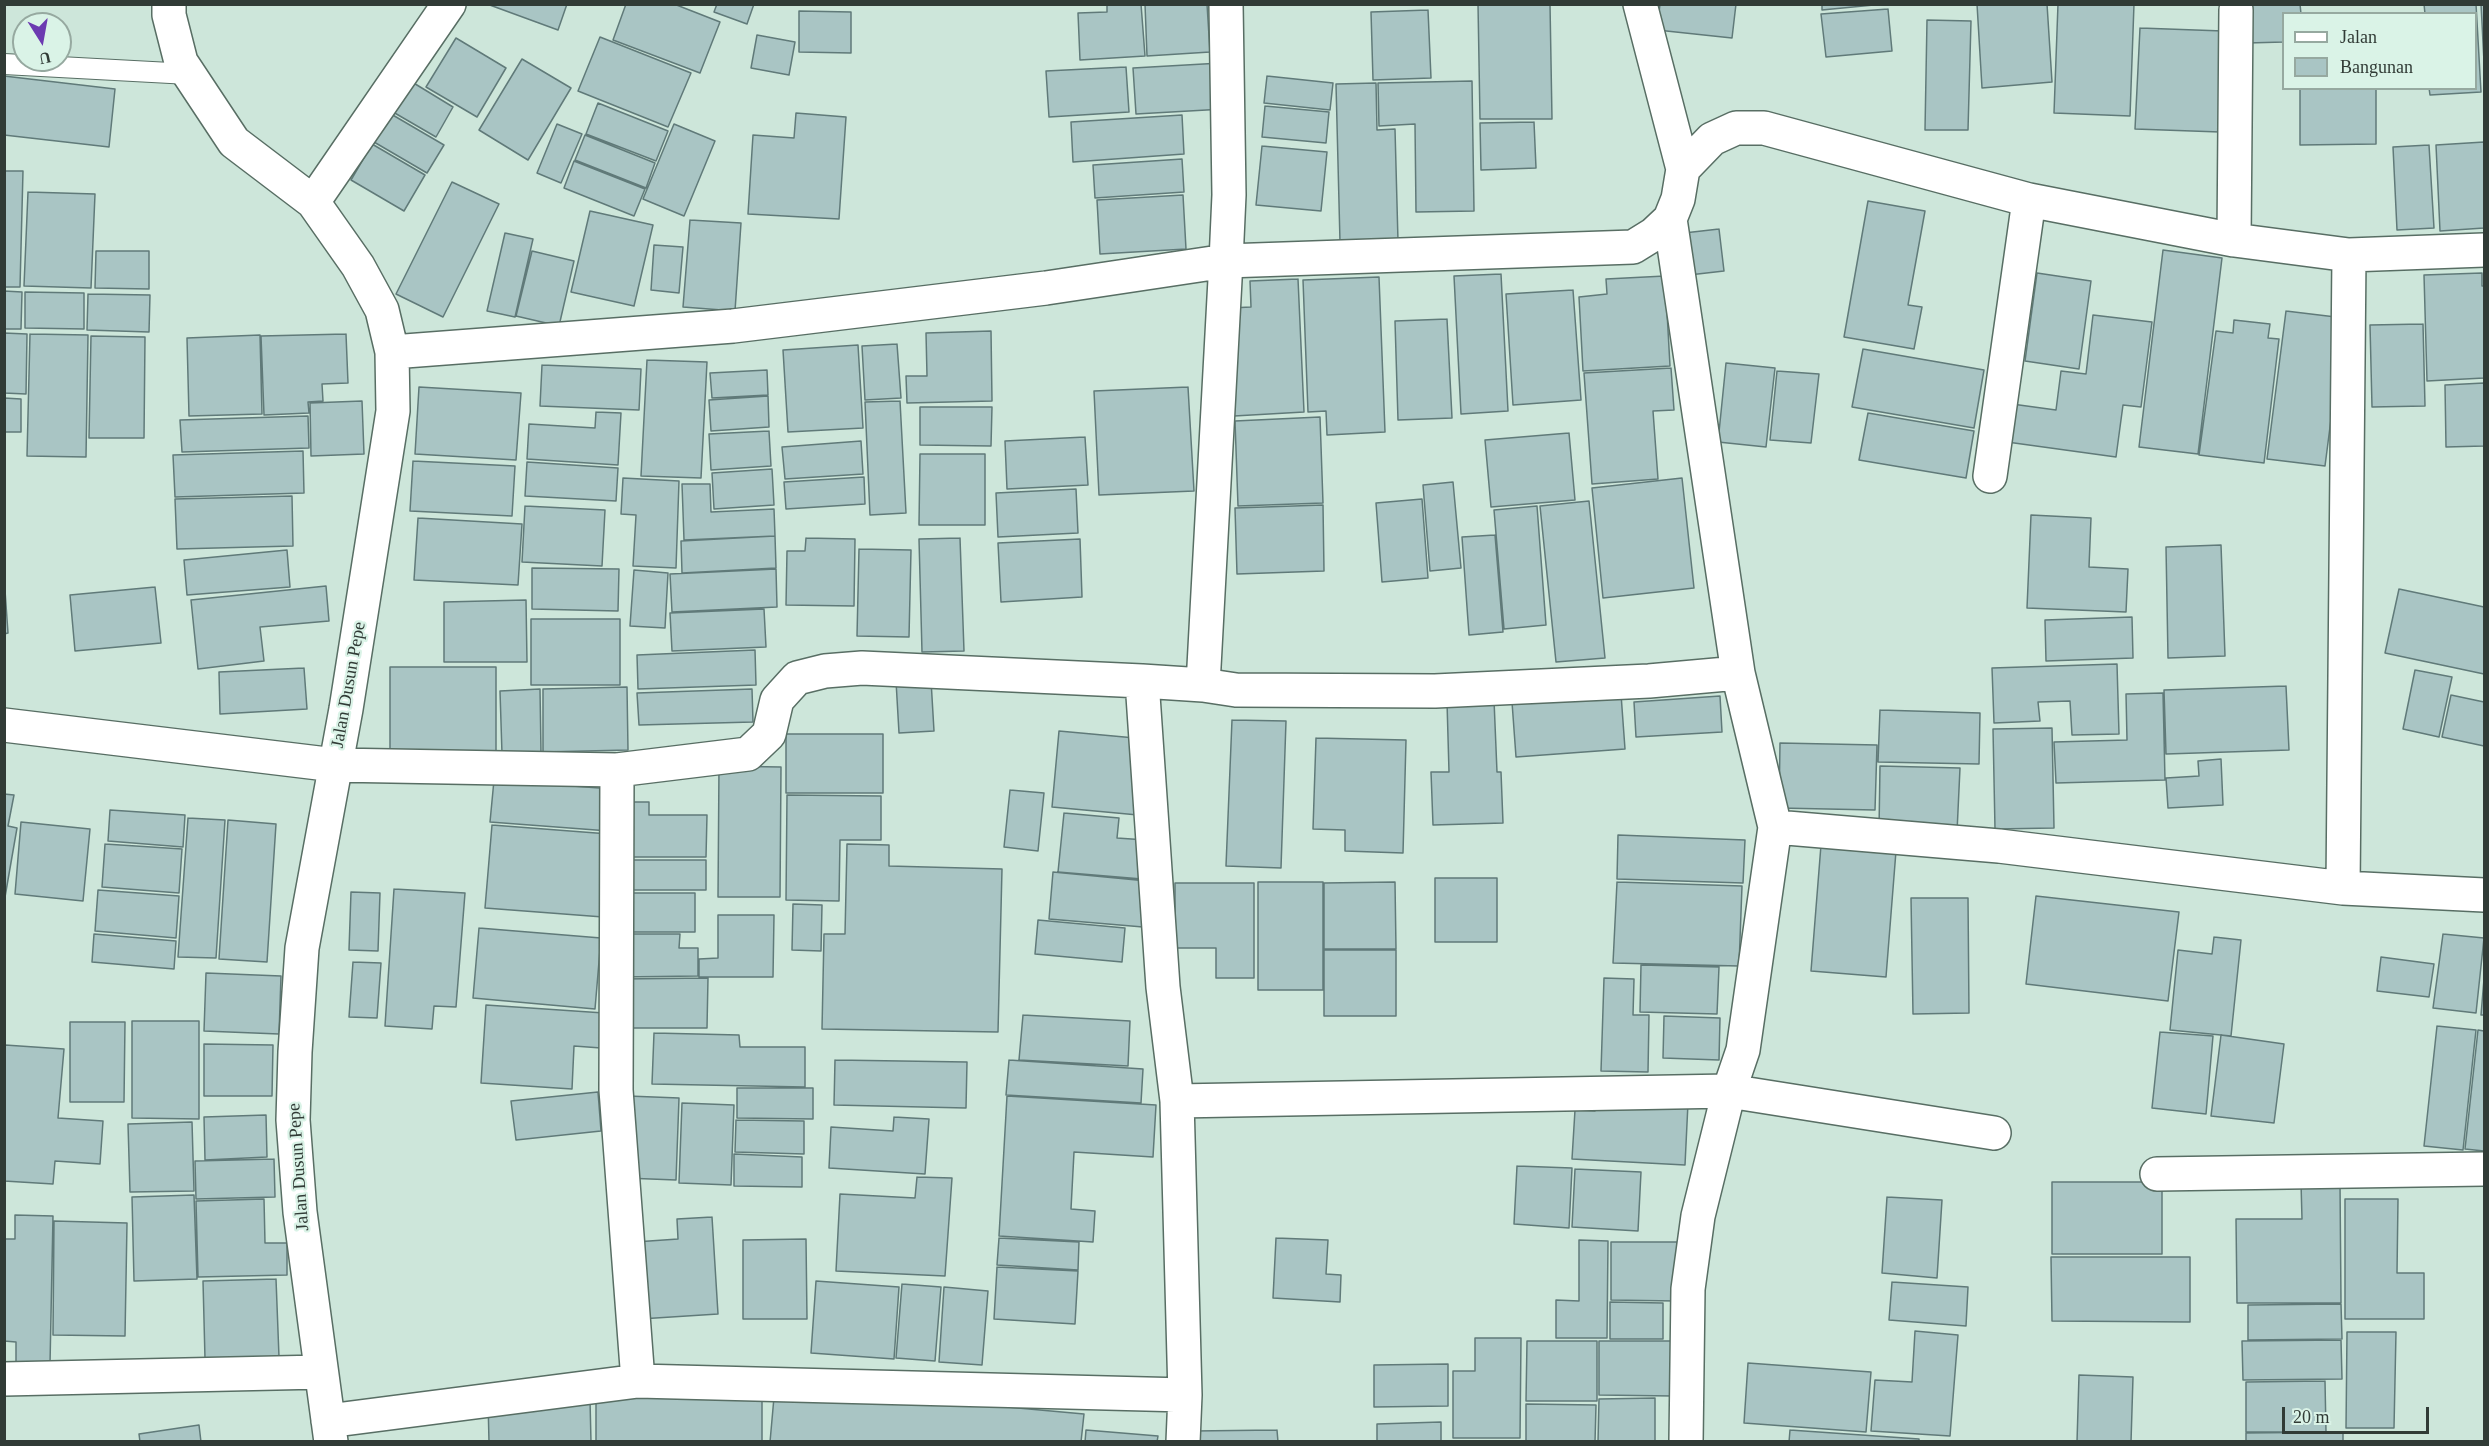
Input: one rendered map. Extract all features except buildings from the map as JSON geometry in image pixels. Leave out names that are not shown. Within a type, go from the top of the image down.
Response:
[{"type":"street","name":"Jalan Dusun Pepe","points":[[169,4],[169,15],[181,62],[234,142],[313,202],[358,266],[382,310],[392,352],[393,411],[335,765],[302,948],[293,1120],[300,1212],[330,1431]]},
{"type":"street","points":[[313,202],[449,4]]},
{"type":"street","points":[[1203,686],[1229,195],[1226,4]]},
{"type":"street","points":[[392,352],[733,326],[1046,288],[1226,261],[1633,247],[1654,234],[1670,219],[1678,199],[1683,169],[1640,4]]},
{"type":"street","points":[[2234,240],[2236,10]]},
{"type":"street","points":[[1683,169],[1712,139],[1736,128],[1764,128],[2029,200],[2234,240],[2349,255],[2484,250]]},
{"type":"street","points":[[1990,476],[2029,200]]},
{"type":"street","points":[[1670,219],[1738,673],[1775,827],[1743,1050],[1729,1091],[1698,1216],[1688,1289],[1686,1442]]},
{"type":"street","points":[[2343,888],[2349,255]]},
{"type":"street","points":[[4,725],[335,765],[617,770],[748,754],[769,734],[777,700],[797,678],[825,670],[862,668],[1142,681],[1236,690],[1435,691],[1649,681],[1738,673]]},
{"type":"street","points":[[1142,681],[1163,987],[1177,1101],[1185,1395],[1183,1442]]},
{"type":"street","points":[[617,770],[616,1090],[638,1381]]},
{"type":"street","points":[[1775,827],[1999,846],[2343,888],[2484,895]]},
{"type":"street","points":[[1177,1101],[1729,1091],[1994,1133]]},
{"type":"street","points":[[2157,1174],[2484,1169]]},
{"type":"street","points":[[4,1378],[321,1372]]},
{"type":"street","points":[[330,1431],[638,1381],[1185,1395]]},
{"type":"lane","points":[[4,64],[189,74]]}]
